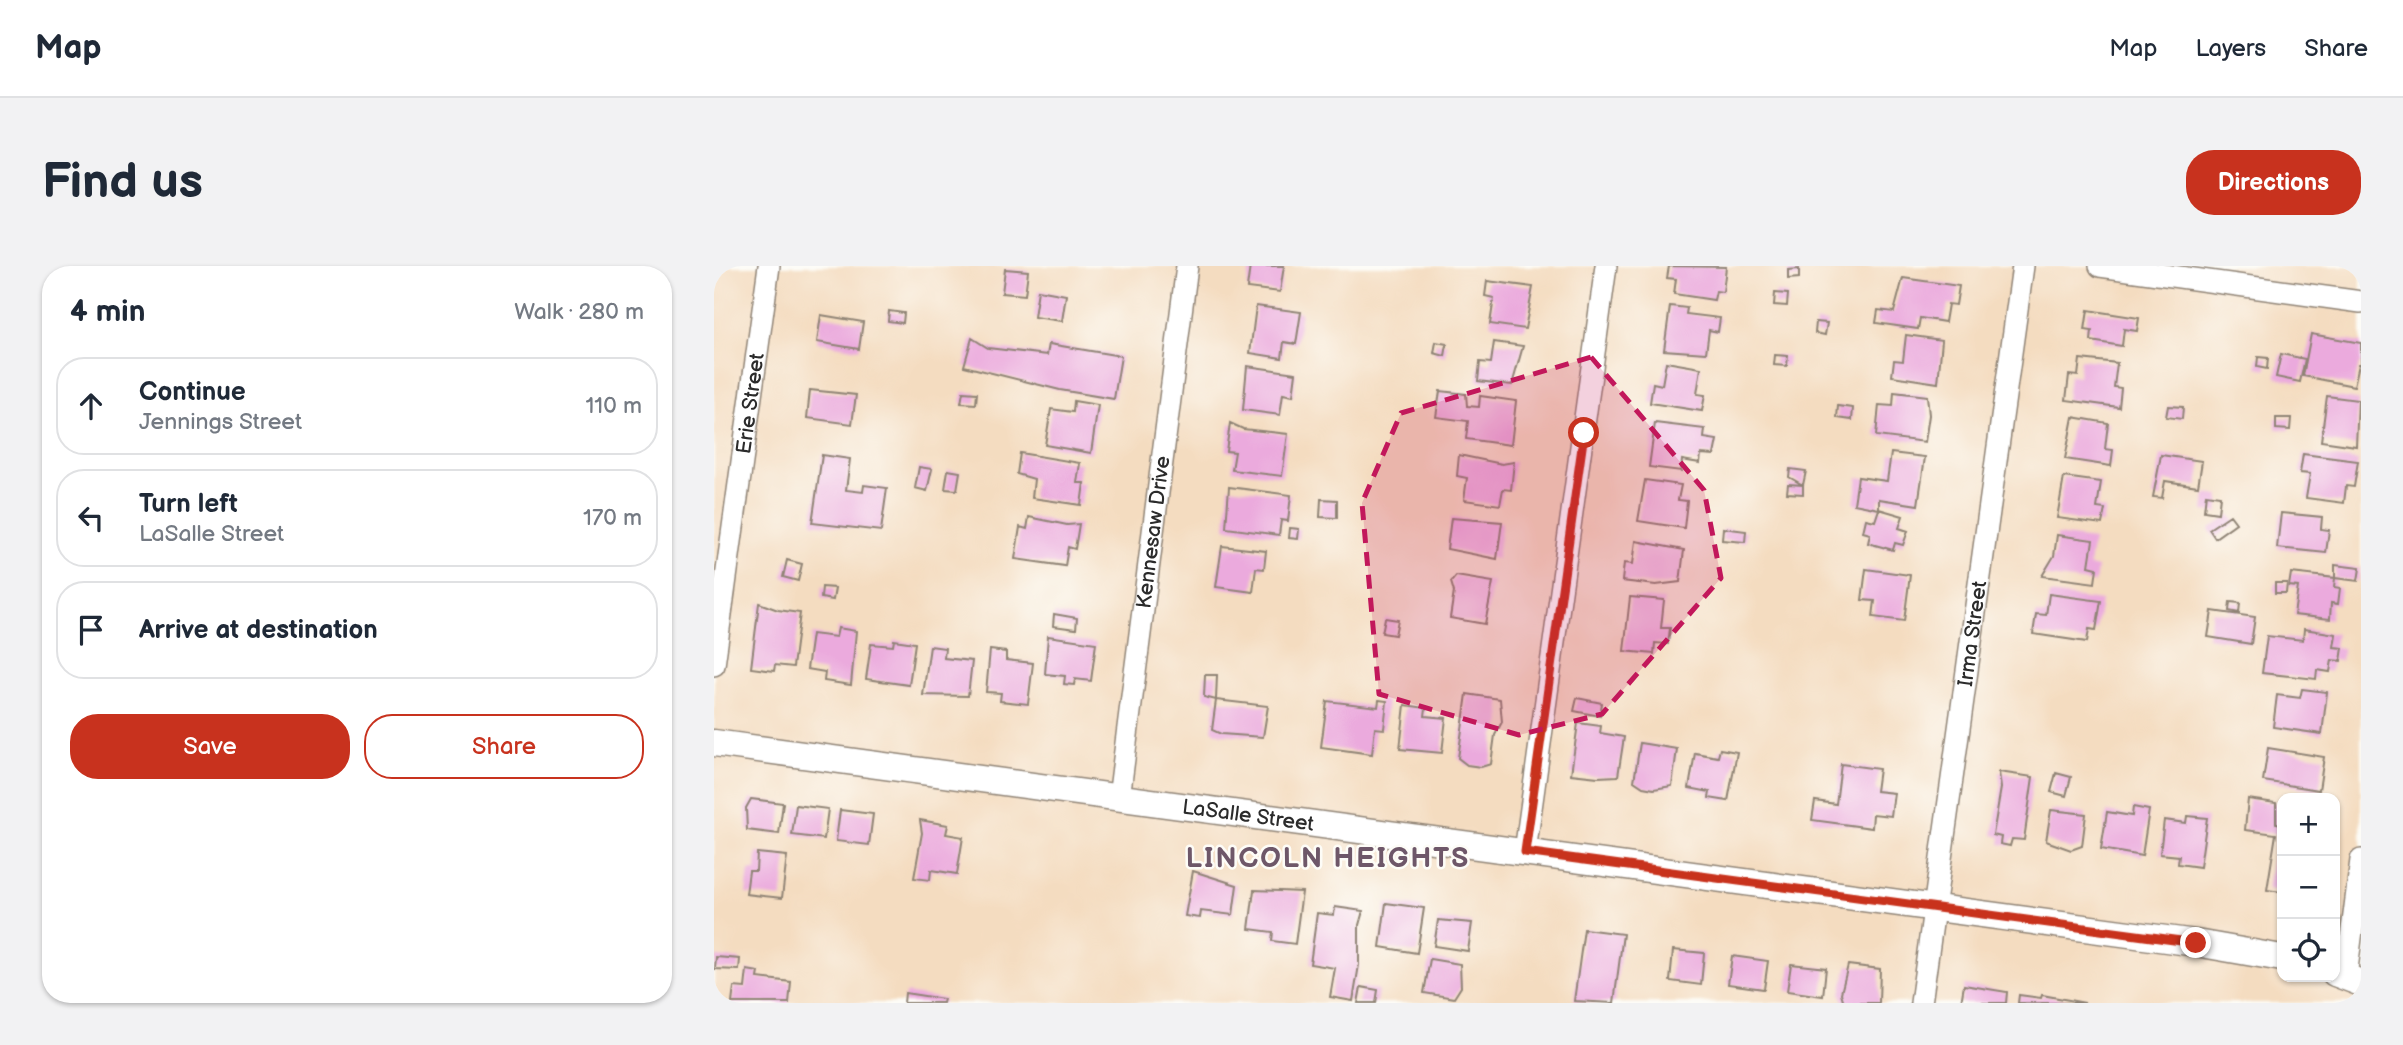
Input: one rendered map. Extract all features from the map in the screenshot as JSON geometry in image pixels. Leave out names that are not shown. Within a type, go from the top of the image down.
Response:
[{"type":"street","name":"Erie Street","points":[[714,664],[769,266]]},
{"type":"street","name":"Kennesaw Drive","points":[[1119,797],[1187,266]]},
{"type":"street","points":[[1525,852],[1606,266]]},
{"type":"street","name":"Irma Street","points":[[1921,1003],[2024,266]]},
{"type":"street","points":[[2100,266],[2361,302]]},
{"type":"street","name":"LaSalle Street","points":[[714,743],[2196,943],[2277,957]]},
{"type":"street","points":[[2347,978],[2361,860]]},
{"type":"highlighted area","points":[[1591,357],[1704,490],[1721,578],[1602,714],[1519,735],[1379,694],[1362,503],[1401,413]]},
{"type":"building","points":[[1250,266],[1284,266],[1280,292],[1247,288]]},
{"type":"building","points":[[1669,266],[1726,267],[1723,292],[1716,291],[1714,300],[1674,294],[1676,279],[1667,278]]},
{"type":"building","points":[[1005,269],[1028,271],[1025,295],[1002,293]]},
{"type":"building","points":[[1799,269],[1799,278],[1788,279],[1788,270]]},
{"type":"building","points":[[1903,278],[1959,286],[1956,305],[1948,304],[1945,322],[1920,318],[1918,329],[1876,323],[1878,310],[1894,312]]},
{"type":"building","points":[[1487,281],[1533,287],[1525,329],[1490,324],[1494,298],[1485,296]]},
{"type":"building","points":[[1038,290],[1066,295],[1062,321],[1034,317]]},
{"type":"building","points":[[1775,293],[1788,294],[1787,306],[1774,305]]},
{"type":"building","points":[[1256,306],[1301,312],[1296,344],[1284,342],[1282,358],[1250,353]]},
{"type":"building","points":[[1670,306],[1687,308],[1686,314],[1720,318],[1718,332],[1709,330],[1706,353],[1664,350]]},
{"type":"building","points":[[2088,310],[2139,318],[2137,331],[2124,329],[2122,346],[2091,341],[2092,331],[2085,330]]},
{"type":"building","points":[[889,311],[904,313],[903,323],[888,321]]},
{"type":"building","points":[[821,315],[863,322],[859,349],[817,342]]},
{"type":"building","points":[[1816,322],[1827,323],[1825,335],[1815,333]]},
{"type":"building","points":[[2311,334],[2361,343],[2361,364],[2354,386],[2303,376]]},
{"type":"building","points":[[1906,335],[1942,340],[1938,383],[1892,376],[1894,360],[1903,361]]},
{"type":"building","points":[[972,338],[988,348],[1047,355],[1049,344],[1121,356],[1114,399],[1060,390],[964,366]]},
{"type":"building","points":[[1436,342],[1447,344],[1445,356],[1434,353]]},
{"type":"building","points":[[1494,342],[1523,346],[1512,385],[1478,381],[1480,362],[1491,363]]},
{"type":"building","points":[[2281,354],[2305,359],[2300,382],[2276,377]]},
{"type":"building","points":[[1775,355],[1788,356],[1787,366],[1774,365]]},
{"type":"building","points":[[2258,357],[2268,358],[2267,369],[2257,367]]},
{"type":"building","points":[[2080,359],[2117,363],[2114,387],[2121,388],[2119,407],[2066,400],[2069,375],[2078,376]]},
{"type":"building","points":[[1666,362],[1701,368],[1697,394],[1705,395],[1702,411],[1650,403],[1653,383],[1662,385]]},
{"type":"building","points":[[1247,366],[1296,373],[1293,396],[1283,394],[1280,415],[1243,410]]},
{"type":"building","points":[[810,390],[856,395],[852,424],[807,418]]},
{"type":"building","points":[[1440,391],[1466,394],[1467,406],[1479,407],[1480,396],[1516,401],[1511,445],[1466,439],[1468,421],[1436,417]]},
{"type":"building","points":[[963,392],[977,393],[976,404],[961,403]]},
{"type":"building","points":[[1894,392],[1927,396],[1929,415],[1925,442],[1876,436],[1879,405],[1893,406]]},
{"type":"building","points":[[2327,396],[2358,400],[2356,446],[2321,441]]},
{"type":"building","points":[[1074,401],[1098,405],[1091,453],[1045,445],[1051,409],[1073,412]]},
{"type":"building","points":[[1838,406],[1853,408],[1852,420],[1837,418]]},
{"type":"building","points":[[2168,406],[2183,407],[2182,419],[2166,417]]},
{"type":"building","points":[[2073,417],[2108,423],[2105,449],[2113,450],[2111,466],[2065,459]]},
{"type":"building","points":[[2276,418],[2291,418],[2290,430],[2276,429]]},
{"type":"building","points":[[1230,423],[1243,429],[1288,434],[1282,476],[1232,470],[1235,452],[1226,451]]},
{"type":"building","points":[[1655,423],[1705,429],[1704,438],[1717,440],[1714,455],[1701,454],[1700,463],[1682,460],[1681,471],[1649,467]]},
{"type":"building","points":[[1020,453],[1080,463],[1077,483],[1084,483],[1081,505],[1032,498],[1034,479],[1017,474]]},
{"type":"building","points":[[1891,453],[1925,457],[1918,505],[1879,499],[1879,509],[1854,504],[1858,477],[1887,481]]},
{"type":"building","points":[[2303,454],[2358,461],[2354,487],[2346,486],[2344,503],[2306,498],[2310,474],[2300,473]]},
{"type":"building","points":[[822,455],[850,459],[846,490],[863,492],[864,485],[887,488],[881,531],[812,523]]},
{"type":"building","points":[[1459,455],[1502,464],[1514,462],[1511,490],[1503,489],[1500,505],[1464,500],[1467,478],[1457,476]]},
{"type":"building","points":[[2161,455],[2202,461],[2198,486],[2165,481],[2162,498],[2153,497]]},
{"type":"building","points":[[919,467],[932,469],[927,491],[915,488]]},
{"type":"building","points":[[1790,469],[1806,471],[1803,485],[1789,477]]},
{"type":"building","points":[[948,470],[960,472],[957,490],[945,489]]},
{"type":"building","points":[[2064,477],[2101,482],[2097,508],[2105,509],[2102,524],[2057,518]]},
{"type":"building","points":[[1645,480],[1681,485],[1678,500],[1687,501],[1684,528],[1638,521]]},
{"type":"building","points":[[1788,484],[1803,485],[1803,494],[1787,493]]},
{"type":"building","points":[[1229,487],[1291,495],[1288,521],[1281,520],[1279,535],[1226,528]]},
{"type":"building","points":[[2206,494],[2220,496],[2218,513],[2204,511]]},
{"type":"building","points":[[1321,499],[1337,500],[1337,518],[1320,517]]},
{"type":"building","points":[[1879,509],[1903,516],[1899,528],[1908,531],[1903,545],[1895,543],[1893,550],[1868,543],[1870,534],[1863,532],[1866,519],[1875,521]]},
{"type":"building","points":[[2281,513],[2322,517],[2321,529],[2329,530],[2326,553],[2277,548]]},
{"type":"building","points":[[2230,515],[2236,523],[2215,538],[2209,529]]},
{"type":"building","points":[[1029,517],[1067,525],[1079,524],[1075,549],[1068,547],[1065,566],[1015,559],[1020,527],[1027,529]]},
{"type":"building","points":[[1451,518],[1502,522],[1497,559],[1447,549]]},
{"type":"building","points":[[1290,528],[1299,529],[1298,539],[1289,538]]},
{"type":"building","points":[[1723,528],[1746,531],[1745,542],[1722,540]]},
{"type":"building","points":[[2057,535],[2093,540],[2089,566],[2097,568],[2095,583],[2042,576],[2054,556]]},
{"type":"building","points":[[1636,541],[1684,550],[1680,582],[1656,585],[1622,581],[1624,563],[1633,564]]},
{"type":"building","points":[[1222,546],[1266,551],[1264,569],[1256,568],[1253,592],[1216,587]]},
{"type":"building","points":[[787,560],[802,564],[798,581],[783,577]]},
{"type":"building","points":[[2335,565],[2360,568],[2358,581],[2335,578]]},
{"type":"building","points":[[1866,569],[1910,575],[1904,621],[1873,617],[1875,601],[1862,600]]},
{"type":"building","points":[[2291,573],[2335,578],[2334,587],[2340,588],[2338,604],[2331,603],[2330,619],[2294,615],[2298,587],[2289,586]]},
{"type":"building","points":[[1456,576],[1493,582],[1485,624],[1450,618],[1454,592],[1451,582]]},
{"type":"building","points":[[2275,583],[2287,583],[2286,593],[2275,593]]},
{"type":"building","points":[[822,587],[835,588],[833,600],[821,598]]},
{"type":"building","points":[[2049,594],[2101,601],[2096,630],[2089,629],[2087,642],[2033,634],[2036,614],[2046,615]]},
{"type":"building","points":[[1630,597],[1664,600],[1661,628],[1670,628],[1668,644],[1655,643],[1654,654],[1624,651]]},
{"type":"building","points":[[2230,602],[2240,603],[2239,613],[2229,611]]},
{"type":"building","points":[[759,603],[778,610],[800,613],[793,667],[775,665],[774,671],[751,668]]},
{"type":"building","points":[[2212,611],[2255,617],[2251,644],[2208,637]]},
{"type":"building","points":[[1054,614],[1077,618],[1076,629],[1053,626]]},
{"type":"building","points":[[1385,618],[1398,620],[1395,635],[1382,633]]},
{"type":"building","points":[[838,628],[856,631],[851,685],[824,681],[825,672],[807,669],[812,634],[836,637]]},
{"type":"building","points":[[2304,629],[2336,634],[2334,647],[2343,648],[2341,661],[2332,660],[2330,672],[2317,670],[2316,679],[2262,673],[2267,636],[2303,640]]},
{"type":"building","points":[[1048,636],[1096,643],[1091,681],[1075,679],[1074,685],[1064,684],[1065,676],[1045,674]]},
{"type":"building","points":[[894,640],[915,643],[909,685],[866,679],[871,644],[893,646]]},
{"type":"building","points":[[930,646],[945,648],[944,658],[972,661],[968,696],[923,695]]},
{"type":"building","points":[[990,650],[1006,652],[1006,660],[1033,663],[1028,704],[1000,701],[1001,693],[986,692]]},
{"type":"building","points":[[1205,675],[1217,675],[1216,700],[1204,697]]},
{"type":"building","points":[[2302,689],[2327,692],[2322,734],[2273,727],[2277,695],[2300,698]]},
{"type":"building","points":[[1467,694],[1500,699],[1502,722],[1495,735],[1491,764],[1481,767],[1467,765],[1458,758]]},
{"type":"building","points":[[1577,698],[1602,703],[1600,716],[1574,711]]},
{"type":"building","points":[[1216,700],[1268,706],[1263,737],[1221,734],[1212,730]]},
{"type":"building","points":[[1379,700],[1387,701],[1384,729],[1375,728],[1372,754],[1321,747],[1327,701],[1378,707]]},
{"type":"building","points":[[1405,705],[1426,708],[1425,716],[1446,718],[1442,753],[1400,749]]},
{"type":"building","points":[[1578,723],[1601,726],[1600,733],[1624,737],[1618,776],[1571,774]]},
{"type":"building","points":[[1640,743],[1677,749],[1672,786],[1654,789],[1643,787],[1634,781]]},
{"type":"building","points":[[2268,748],[2324,757],[2319,790],[2263,781]]},
{"type":"building","points":[[1720,749],[1737,752],[1728,801],[1709,798],[1710,792],[1689,788],[1695,753],[1718,757]]},
{"type":"building","points":[[1841,764],[1879,769],[1876,791],[1894,793],[1891,816],[1873,814],[1872,828],[1812,820],[1815,801],[1836,804]]},
{"type":"building","points":[[1999,772],[2033,777],[2024,840],[2012,839],[2010,846],[2000,844],[2001,837],[1993,835],[2001,788]]},
{"type":"building","points":[[2056,773],[2071,777],[2066,796],[2051,792]]},
{"type":"building","points":[[751,799],[783,803],[779,834],[747,830],[746,808]]},
{"type":"building","points":[[2248,799],[2276,803],[2277,891],[2267,890],[2276,834],[2245,830]]},
{"type":"building","points":[[796,805],[828,809],[824,839],[792,835]]},
{"type":"building","points":[[2133,807],[2149,810],[2142,856],[2101,849],[2107,812],[2132,816]]},
{"type":"building","points":[[840,810],[873,814],[869,845],[836,841]]},
{"type":"building","points":[[2051,810],[2086,814],[2082,846],[2071,850],[2046,841]]},
{"type":"building","points":[[2187,816],[2207,818],[2200,867],[2178,864],[2179,856],[2160,854],[2164,820],[2186,823]]},
{"type":"building","points":[[920,820],[948,825],[946,834],[963,837],[957,874],[931,870],[930,880],[914,878],[922,833]]},
{"type":"building","points":[[757,853],[787,856],[782,898],[746,894],[749,871],[756,871]]},
{"type":"building","points":[[1193,871],[1237,885],[1233,915],[1201,911],[1200,918],[1185,916]]},
{"type":"building","points":[[1254,890],[1302,892],[1295,944],[1272,941],[1273,932],[1249,929]]},
{"type":"building","points":[[1386,903],[1424,908],[1417,953],[1380,947]]},
{"type":"building","points":[[1335,907],[1363,911],[1359,925],[1359,965],[1353,1001],[1330,997],[1335,968],[1310,964],[1317,913],[1334,915]]},
{"type":"building","points":[[1438,920],[1472,923],[1468,951],[1434,946]]},
{"type":"building","points":[[1584,929],[1623,934],[1614,1003],[1574,1001]]},
{"type":"building","points":[[1673,950],[1704,953],[1701,985],[1670,981]]},
{"type":"building","points":[[1732,956],[1768,961],[1764,989],[1728,984]]},
{"type":"building","points":[[716,957],[740,959],[739,970],[715,969]]},
{"type":"building","points":[[1430,959],[1460,964],[1461,987],[1454,998],[1424,993]]},
{"type":"building","points":[[1791,964],[1826,968],[1823,996],[1787,991]]},
{"type":"building","points":[[1848,965],[1880,969],[1879,1003],[1844,1003],[1841,993]]},
{"type":"building","points":[[747,970],[759,972],[758,978],[791,982],[789,1003],[732,1003],[734,987],[745,988]]},
{"type":"building","points":[[1964,985],[2007,992],[2006,1003],[1961,1003]]},
{"type":"building","points":[[1361,987],[1378,990],[1376,1003],[1358,1003]]},
{"type":"building","points":[[905,993],[944,999],[943,1003],[904,1003]]},
{"type":"building","points":[[2019,995],[2041,998],[2042,995],[2085,1003],[2018,1003]]},
{"type":"district","name":"LINCOLN HEIGHTS","points":[[1328,857]]},
{"type":"route","points":[[1584,433],[1525,852],[2196,943]]}]
